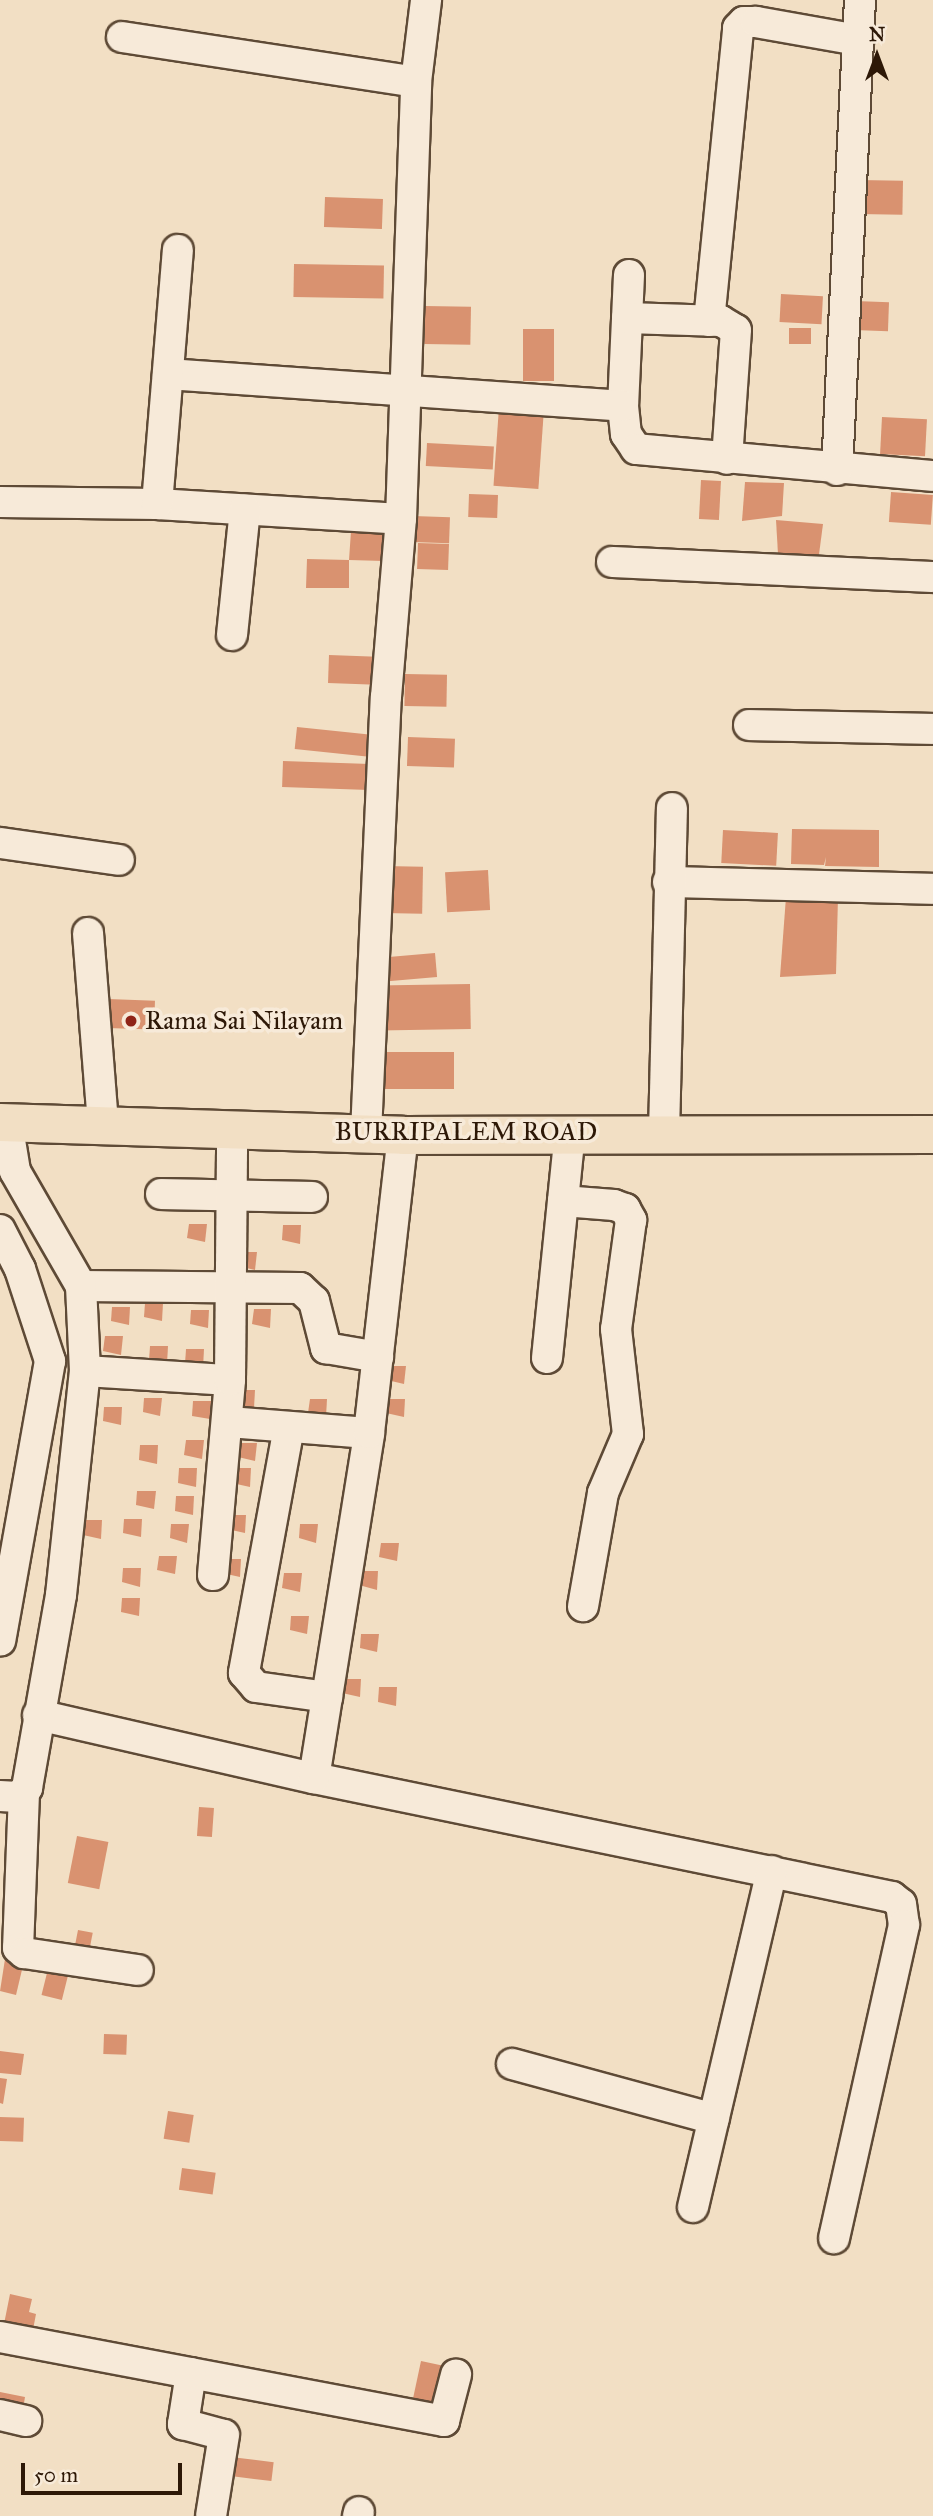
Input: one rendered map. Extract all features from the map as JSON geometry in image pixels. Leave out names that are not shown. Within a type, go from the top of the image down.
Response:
[{"type":"main road","name":"BURRIPALEM ROAD","points":[[4,1122],[103,1124],[231,1164],[366,1133],[403,1135],[567,1165],[664,1133],[933,1134]]},
{"type":"street","points":[[366,1133],[386,697],[401,519],[416,82],[426,0]]},
{"type":"street","points":[[837,470],[860,0]]},
{"type":"street","points":[[709,321],[738,28],[744,22],[756,22],[858,40]]},
{"type":"street","points":[[122,37],[416,82]]},
{"type":"street","points":[[157,504],[178,250]]},
{"type":"street","points":[[629,275],[623,406],[626,434],[635,449],[837,470],[933,476]]},
{"type":"street","points":[[627,318],[709,321],[730,324],[736,330],[727,459]]},
{"type":"street","points":[[168,374],[405,393],[623,406]]},
{"type":"street","points":[[0,502],[157,504],[401,519]]},
{"type":"street","points":[[232,635],[245,510]]},
{"type":"street","points":[[612,562],[933,577]]},
{"type":"street","points":[[749,725],[933,729]]},
{"type":"street","points":[[664,1133],[668,881],[672,808]]},
{"type":"street","points":[[0,843],[119,860]]},
{"type":"street","points":[[668,881],[933,889]]},
{"type":"street","points":[[88,933],[103,1124]]},
{"type":"street","points":[[4,1122],[15,1171],[81,1286],[85,1371],[61,1595],[38,1715],[12,1795],[18,1948],[24,1953],[138,1970]]},
{"type":"street","points":[[314,1778],[369,1433],[403,1135]]},
{"type":"street","points":[[161,1195],[231,1164],[312,1197]]},
{"type":"street","points":[[212,1575],[230,1380],[231,1164]]},
{"type":"street","points":[[547,1358],[567,1165]]},
{"type":"street","points":[[567,1165],[614,1205],[625,1209],[631,1220],[616,1329],[628,1434],[626,1447],[603,1493],[583,1606]]},
{"type":"street","points":[[0,1230],[20,1269],[50,1361],[0,1642]]},
{"type":"street","points":[[81,1286],[290,1286],[309,1292],[326,1348],[378,1357]]},
{"type":"street","points":[[85,1371],[230,1380]]},
{"type":"street","points":[[228,1422],[369,1433]]},
{"type":"street","points":[[289,1427],[244,1673],[256,1687],[327,1697]]},
{"type":"street","points":[[38,1715],[314,1778],[892,1897],[905,1915],[834,2238]]},
{"type":"street","points":[[693,2207],[772,1871]]},
{"type":"street","points":[[512,2064],[714,2119]]},
{"type":"street","points":[[0,2337],[444,2421],[456,2375]]},
{"type":"street","points":[[191,2373],[183,2424],[225,2435],[211,2516]]},
{"type":"building","points":[[859,180],[903,181],[902,215],[858,214]]},
{"type":"building","points":[[325,197],[383,199],[382,229],[324,227]]},
{"type":"building","points":[[294,264],[384,266],[383,299],[293,297]]},
{"type":"building","points":[[781,294],[823,296],[821,324],[780,322]]},
{"type":"building","points":[[855,301],[889,302],[888,331],[854,330]]},
{"type":"building","points":[[425,306],[471,307],[470,345],[424,344]]},
{"type":"building","points":[[789,328],[811,328],[811,344],[789,344]]},
{"type":"building","points":[[523,329],[554,329],[554,381],[523,381]]},
{"type":"building","points":[[499,407],[544,410],[538,489],[493,486]]},
{"type":"building","points":[[882,417],[927,419],[925,456],[880,454]]},
{"type":"building","points":[[427,443],[494,447],[493,469],[426,466]]},
{"type":"building","points":[[701,480],[721,481],[719,520],[699,519]]},
{"type":"building","points":[[745,482],[784,483],[782,516],[742,521]]},
{"type":"building","points":[[891,492],[933,495],[931,525],[889,522]]},
{"type":"building","points":[[469,494],[498,495],[497,518],[468,517]]},
{"type":"building","points":[[413,516],[450,517],[449,543],[412,542]]},
{"type":"building","points":[[776,520],[823,524],[818,562],[778,554]]},
{"type":"building","points":[[351,531],[385,532],[384,561],[349,560]]},
{"type":"building","points":[[418,543],[449,544],[448,570],[417,569]]},
{"type":"building","points":[[307,559],[349,560],[349,588],[306,588]]},
{"type":"building","points":[[329,655],[377,657],[376,685],[328,683]]},
{"type":"building","points":[[405,674],[447,675],[446,707],[404,706]]},
{"type":"building","points":[[297,727],[379,736],[376,757],[295,749]]},
{"type":"building","points":[[408,737],[455,739],[454,768],[407,766]]},
{"type":"building","points":[[283,761],[370,764],[369,790],[282,787]]},
{"type":"building","points":[[792,829],[879,830],[879,867],[825,866],[826,857],[824,865],[791,864]]},
{"type":"building","points":[[723,830],[778,833],[776,866],[721,863]]},
{"type":"building","points":[[384,866],[423,867],[422,914],[383,913]]},
{"type":"building","points":[[488,870],[490,910],[447,912],[445,872]]},
{"type":"building","points":[[786,897],[838,897],[836,974],[780,977]]},
{"type":"building","points":[[435,953],[437,977],[379,982],[377,958]]},
{"type":"building","points":[[470,984],[471,1029],[379,1031],[378,986]]},
{"type":"building","name":"Rama Sai Nilayam","points":[[108,999],[155,1001],[154,1030],[107,1028]]},
{"type":"building","points":[[374,1052],[454,1052],[454,1089],[374,1089]]},
{"type":"building","points":[[189,1224],[207,1224],[205,1242],[187,1238]]},
{"type":"building","points":[[283,1225],[301,1225],[300,1244],[282,1240]]},
{"type":"building","points":[[239,1252],[257,1252],[255,1270],[238,1266]]},
{"type":"building","points":[[145,1303],[163,1303],[162,1321],[144,1317]]},
{"type":"building","points":[[112,1307],[130,1307],[129,1325],[111,1321]]},
{"type":"building","points":[[254,1309],[271,1309],[270,1328],[252,1324]]},
{"type":"building","points":[[191,1310],[209,1310],[208,1328],[190,1324]]},
{"type":"building","points":[[105,1336],[123,1336],[121,1355],[103,1351]]},
{"type":"building","points":[[150,1346],[168,1346],[167,1364],[149,1361]]},
{"type":"building","points":[[186,1349],[204,1349],[203,1368],[185,1364]]},
{"type":"building","points":[[388,1366],[406,1366],[404,1384],[387,1380]]},
{"type":"building","points":[[237,1390],[255,1390],[254,1408],[236,1405]]},
{"type":"building","points":[[144,1398],[162,1398],[160,1416],[143,1412]]},
{"type":"building","points":[[310,1399],[327,1399],[326,1417],[308,1413]]},
{"type":"building","points":[[387,1399],[405,1399],[404,1417],[386,1413]]},
{"type":"building","points":[[193,1401],[211,1401],[210,1419],[192,1416]]},
{"type":"building","points":[[104,1407],[122,1407],[121,1425],[103,1421]]},
{"type":"building","points":[[186,1440],[204,1440],[202,1459],[184,1455]]},
{"type":"building","points":[[239,1443],[257,1443],[255,1461],[238,1457]]},
{"type":"building","points":[[140,1445],[158,1445],[157,1464],[139,1460]]},
{"type":"building","points":[[179,1468],[197,1468],[196,1487],[178,1483]]},
{"type":"building","points":[[233,1468],[251,1468],[250,1487],[232,1483]]},
{"type":"building","points":[[137,1491],[156,1491],[154,1509],[136,1505]]},
{"type":"building","points":[[176,1496],[194,1496],[193,1515],[175,1511]]},
{"type":"building","points":[[228,1515],[246,1515],[245,1533],[227,1529]]},
{"type":"building","points":[[124,1519],[142,1519],[141,1537],[123,1533]]},
{"type":"building","points":[[84,1520],[102,1520],[101,1539],[83,1535]]},
{"type":"building","points":[[171,1524],[189,1524],[187,1543],[170,1538]]},
{"type":"building","points":[[300,1524],[318,1524],[316,1543],[299,1538]]},
{"type":"building","points":[[381,1543],[399,1543],[397,1561],[379,1557]]},
{"type":"building","points":[[159,1556],[177,1556],[175,1574],[157,1570]]},
{"type":"building","points":[[223,1559],[241,1559],[240,1577],[222,1573]]},
{"type":"building","points":[[123,1568],[141,1568],[140,1587],[122,1582]]},
{"type":"building","points":[[360,1571],[378,1571],[377,1590],[359,1585]]},
{"type":"building","points":[[284,1573],[302,1573],[300,1592],[282,1588]]},
{"type":"building","points":[[122,1598],[140,1598],[139,1616],[121,1612]]},
{"type":"building","points":[[291,1616],[309,1616],[307,1634],[290,1630]]},
{"type":"building","points":[[361,1634],[379,1634],[377,1652],[360,1648]]},
{"type":"building","points":[[343,1679],[361,1679],[360,1697],[342,1693]]},
{"type":"building","points":[[379,1687],[397,1687],[396,1706],[378,1702]]},
{"type":"building","points":[[199,1807],[214,1808],[212,1837],[197,1836]]},
{"type":"building","points":[[77,1836],[108,1842],[99,1889],[68,1883]]},
{"type":"building","points":[[78,1930],[93,1933],[89,1954],[74,1952]]},
{"type":"building","points":[[25,1957],[16,1995],[0,1991],[5,1959]]},
{"type":"building","points":[[50,1961],[70,1966],[62,2000],[42,1995]]},
{"type":"building","points":[[104,2034],[127,2035],[126,2055],[103,2054]]},
{"type":"building","points":[[0,2051],[24,2054],[21,2075],[0,2073]]},
{"type":"building","points":[[0,2078],[7,2079],[3,2104],[0,2103]]},
{"type":"building","points":[[168,2111],[194,2115],[189,2143],[164,2139]]},
{"type":"building","points":[[0,2117],[24,2118],[23,2142],[0,2141]]},
{"type":"building","points":[[182,2168],[216,2173],[213,2195],[179,2190]]},
{"type":"building","points":[[10,2294],[32,2299],[29,2312],[36,2314],[32,2335],[3,2329]]},
{"type":"building","points":[[421,2361],[444,2366],[435,2410],[412,2405]]},
{"type":"building","points":[[0,2392],[25,2397],[23,2409],[0,2405]]},
{"type":"building","points":[[231,2457],[274,2462],[271,2481],[229,2476]]},
{"type":"place","name":"Rama Sai Nilayam","points":[[131,1021]]}]
